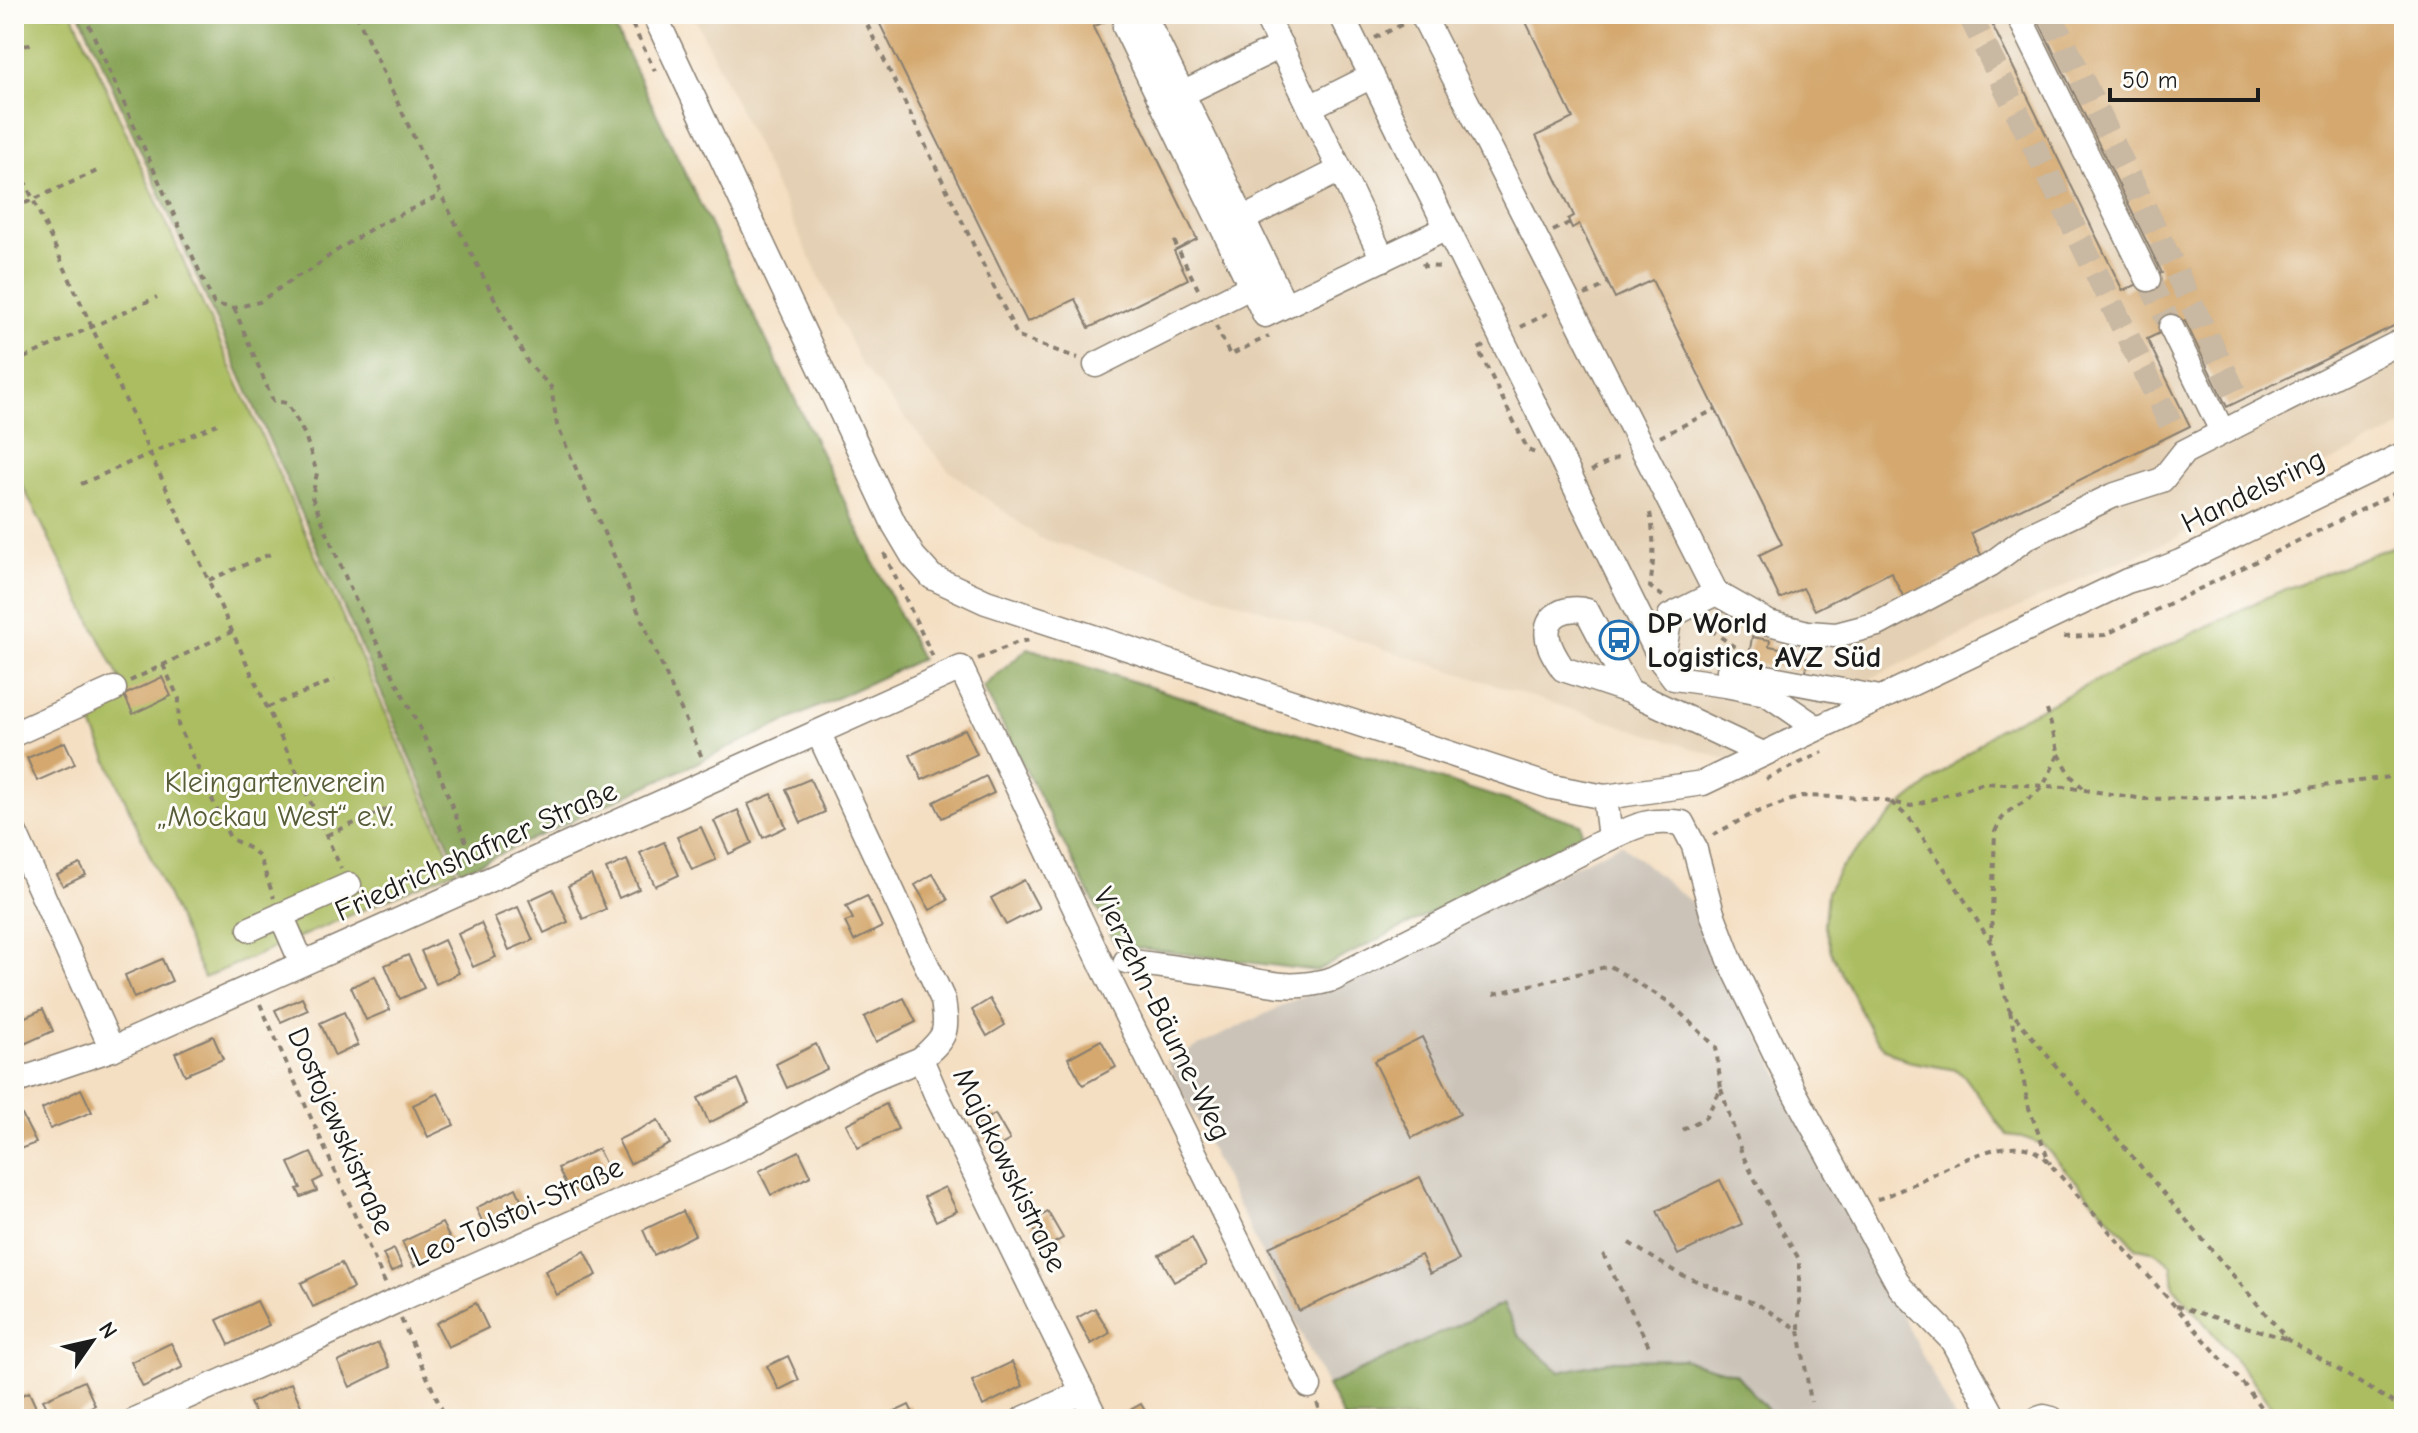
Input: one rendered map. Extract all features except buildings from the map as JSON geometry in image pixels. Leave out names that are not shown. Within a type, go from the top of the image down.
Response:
[{"type":"street","name":"Handelsring","points":[[654,14],[894,524],[913,556],[932,577],[986,602],[1552,787],[1605,797],[1703,783],[2127,581],[2180,562],[2404,454]]},
{"type":"street","points":[[1265,14],[1383,259]]},
{"type":"street","points":[[1341,14],[1662,662],[1674,678],[1766,693],[1817,728]]},
{"type":"street","points":[[2018,14],[2148,279]]},
{"type":"street","points":[[1285,305],[1182,94],[1148,16],[1125,27],[1265,315],[1447,228]]},
{"type":"street","points":[[1423,16],[1716,593],[1769,623],[1808,633],[1836,635],[1878,624],[1991,564],[2027,537],[2112,496],[2162,480],[2179,442],[2222,431],[2248,407],[2404,340]]},
{"type":"street","points":[[1182,94],[1281,46]]},
{"type":"street","points":[[1310,107],[1372,76]]},
{"type":"street","points":[[1243,219],[1340,170]]},
{"type":"street","points":[[1096,365],[1252,286]]},
{"type":"street","points":[[2171,327],[2222,431]]},
{"type":"street","points":[[1662,662],[1670,616],[1716,593]]},
{"type":"street","points":[[1662,662],[1738,672],[1880,698]]},
{"type":"street","name":"Friedrichshafner Straße","points":[[14,1082],[112,1049],[961,668]]},
{"type":"street","name":"Vierzehn-Bäume-Weg","points":[[961,668],[1309,1386]]},
{"type":"street","points":[[14,734],[114,689]]},
{"type":"street","points":[[1629,691],[1763,754]]},
{"type":"street","name":"Majakowskistraße","points":[[819,734],[943,1000],[946,1022],[941,1040],[921,1059],[1096,1419]]},
{"type":"street","points":[[1605,797],[1610,838]]},
{"type":"street","points":[[1126,961],[1276,986],[1307,986],[1333,979],[1634,826],[1657,820],[1682,823],[1694,846],[1712,913],[1730,960],[1792,1088],[1900,1287],[1952,1340],[1995,1419]]},
{"type":"street","points":[[14,831],[112,1049]]},
{"type":"street","points":[[250,929],[349,885]]},
{"type":"street","points":[[281,915],[302,963]]},
{"type":"street","name":"Leo-Tolstoi-Straße","points":[[137,1419],[745,1146],[868,1081],[921,1059]]},
{"type":"street","points":[[1023,1419],[1083,1392]]},
{"type":"street","points":[[2038,1419],[2052,1419]]},
{"type":"path","points":[[84,14],[214,304],[234,308],[259,302],[374,227],[441,195]]},
{"type":"path","points":[[356,14],[441,195],[528,363],[551,387],[557,425],[712,782]]},
{"type":"path","points":[[862,14],[1018,337],[1096,365]]},
{"type":"path","points":[[1358,47],[1423,16]]},
{"type":"path","points":[[14,51],[34,42]]},
{"type":"path","points":[[14,158],[349,885]]},
{"type":"path","points":[[14,208],[97,171]]},
{"type":"path","points":[[24,358],[157,297]]},
{"type":"path","points":[[234,308],[273,401],[287,403],[305,435],[317,473],[312,497],[353,595],[430,749],[482,884]]},
{"type":"path","points":[[81,484],[217,424]]},
{"type":"path","points":[[1649,508],[1654,562],[1650,587],[1741,651],[1738,672]]},
{"type":"path","points":[[209,580],[275,552]]},
{"type":"path","points":[[114,689],[233,631]]},
{"type":"path","points":[[163,665],[179,699],[178,725],[230,838],[254,851],[260,858],[281,915]]},
{"type":"path","points":[[268,707],[335,680]]},
{"type":"path","points":[[2047,710],[2059,754],[2072,777],[2085,790]]},
{"type":"path","points":[[1991,943],[1995,832],[2002,816],[2042,786],[2059,754]]},
{"type":"path","points":[[1694,846],[1752,814],[1802,796],[1870,798],[1911,806],[1984,783],[2085,790],[2144,799],[2241,797],[2404,775]]},
{"type":"path","points":[[1891,802],[1910,819],[1991,943],[2009,1009],[2029,1108],[2052,1168]]},
{"type":"path","points":[[326,835],[394,806]]},
{"type":"path","points":[[1494,994],[1610,966],[1669,1002],[1716,1047],[1721,1089],[1742,1154],[1799,1259],[1799,1330],[1811,1402]]},
{"type":"path","name":"Dostojewskistraße","points":[[252,986],[390,1294]]},
{"type":"path","points":[[2009,1009],[2288,1340]]},
{"type":"path","points":[[1679,1132],[1706,1117],[1721,1089]]},
{"type":"path","points":[[1857,1204],[1889,1196],[1959,1162],[2011,1145],[2035,1151],[2246,1387],[2269,1419]]},
{"type":"path","points":[[1629,1243],[1679,1274],[1759,1305],[1799,1330]]},
{"type":"path","points":[[1603,1254],[1650,1348]]},
{"type":"path","points":[[2174,1306],[2288,1340],[2404,1409]]},
{"type":"path","points":[[399,1314],[446,1419]]},
{"type":"shaded area","points":[[693,14],[2404,14],[2404,426],[2148,551],[2107,566],[1870,679],[1855,696],[1728,760],[1040,538],[947,469],[861,364]]},
{"type":"shaded area","points":[[1621,844],[1691,902],[1955,1419],[1681,1419],[1615,1360],[1559,1372],[1520,1338],[1502,1305],[1328,1388],[1167,1061]]},
{"type":"green space","name":"Kleingartenverein „Mockau West“ e.V.","points":[[14,14],[73,14],[456,870],[204,978],[85,709],[125,689],[14,469]]},
{"type":"green space","points":[[80,14],[608,14],[921,659],[461,872]]},
{"type":"green space","points":[[2404,543],[2404,1419],[2280,1419],[2255,1383],[2174,1287],[2172,1265],[2156,1252],[2137,1248],[2042,1144],[2007,1135],[1965,1077],[1956,1070],[1907,1061],[1885,1049],[1871,1032],[1831,952],[1824,923],[1827,892],[1840,868],[1897,809],[1998,729],[2269,596]]},
{"type":"green space","points":[[1028,648],[1581,824],[1582,837],[1316,971],[1116,945],[983,687]]},
{"type":"green space","points":[[1503,1304],[1519,1336],[1560,1372],[1615,1360],[1683,1359],[1736,1374],[1773,1419],[1344,1419],[1327,1386]]},
{"type":"tunnel","points":[[1969,14],[2175,433]]},
{"type":"tunnel","points":[[2050,14],[2239,401]]},
{"type":"tunnel","points":[[2148,279],[2171,327]]},
{"type":"place","name":"DP World Logistics, AVZ Süd","points":[[1619,640]]}]
